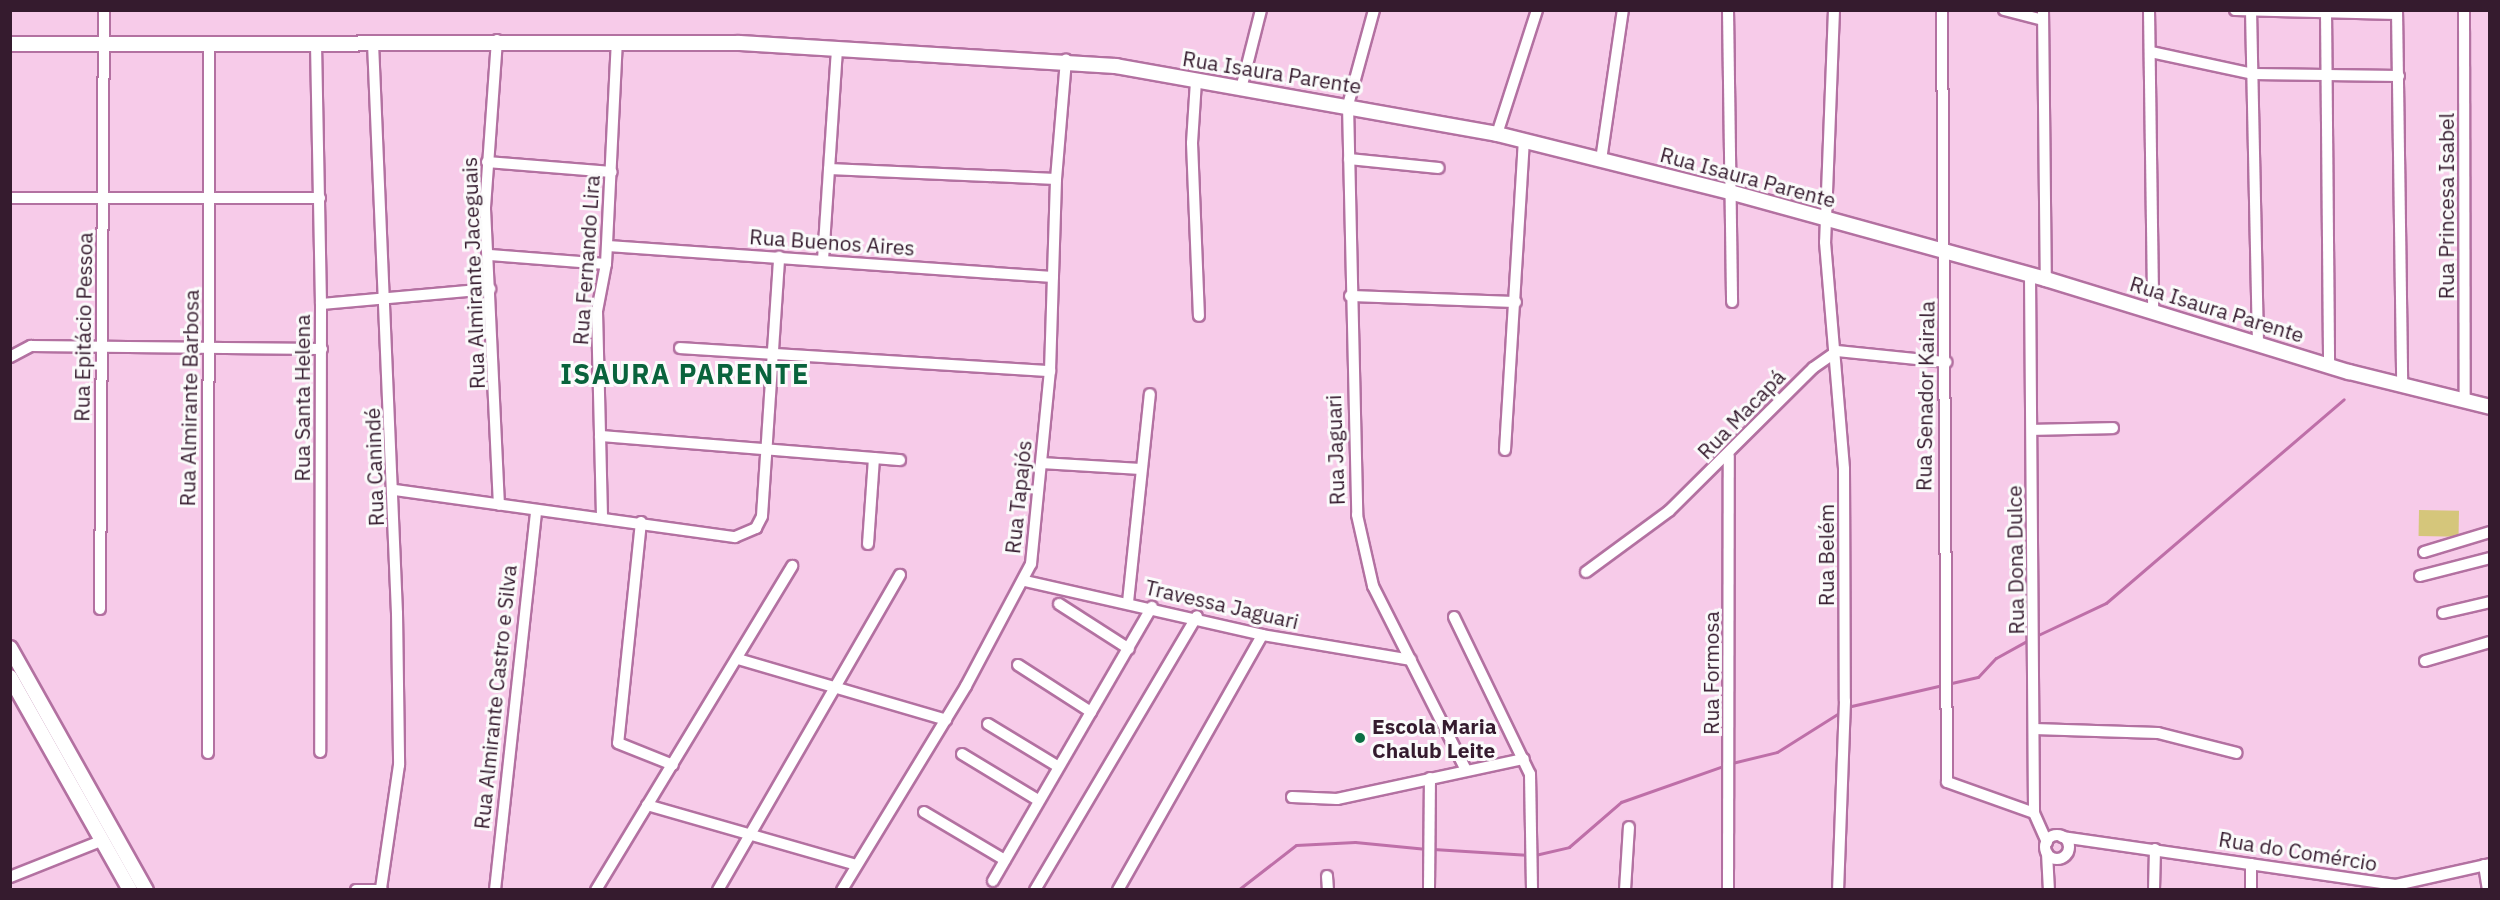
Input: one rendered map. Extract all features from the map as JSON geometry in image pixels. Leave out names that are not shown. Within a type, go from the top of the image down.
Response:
[{"type":"street","name":"Rua Epitácio Pessoa","points":[[100,609],[105,200],[102,45],[104,10]]},
{"type":"street","points":[[1241,89],[1261,10]]},
{"type":"street","name":"Rua Jaguari","points":[[1374,10],[1348,105],[1353,474],[1360,540],[1373,586],[1466,770]]},
{"type":"street","points":[[1497,134],[1537,10]]},
{"type":"street","points":[[1601,160],[1623,10]]},
{"type":"street","points":[[1728,10],[1732,302]]},
{"type":"street","name":"Rua Belém","points":[[1834,10],[1828,221],[1825,242],[1837,351],[1845,481],[1845,701],[1838,890]]},
{"type":"street","name":"Rua Senador Kairala","points":[[1942,10],[1946,362],[1942,515],[1948,675],[1947,782],[2034,813]]},
{"type":"street","points":[[2004,10],[2043,15],[2046,279]]},
{"type":"street","points":[[2149,10],[2153,311]]},
{"type":"street","points":[[2235,10],[2251,13],[2397,12],[2400,76],[2402,386]]},
{"type":"street","name":"Rua Princesa Isabel","points":[[2464,10],[2465,401]]},
{"type":"street","points":[[2251,13],[2258,344]]},
{"type":"street","points":[[2326,13],[2330,366]]},
{"type":"street","name":"Rua Isaura Parente","points":[[10,44],[316,44],[497,40],[739,43],[837,50],[1066,59],[1348,105],[1497,134],[1524,143],[1730,192],[1945,254],[2046,279],[2330,366],[2402,386],[2490,406]]},
{"type":"street","name":"Rua Almirante Jaceguais","points":[[497,40],[487,162],[499,505]]},
{"type":"street","name":"Rua Canindé","points":[[373,43],[395,490],[399,765],[381,889]]},
{"type":"street","name":"Rua Fernando Lira","points":[[602,516],[597,311],[608,246],[617,43]]},
{"type":"street","name":"Rua Almirante Barbosa","points":[[208,753],[209,44]]},
{"type":"street","name":"Rua Santa Helena","points":[[316,44],[322,349],[320,752]]},
{"type":"street","points":[[823,260],[837,50]]},
{"type":"street","points":[[2151,52],[2253,74],[2326,77],[2400,76]]},
{"type":"street","name":"Rua Tapajós","points":[[842,890],[946,720],[1025,581],[1042,463],[1050,371],[1056,179],[1066,59]]},
{"type":"street","points":[[1196,81],[1192,143],[1199,316]]},
{"type":"street","points":[[1505,450],[1516,302],[1524,143]]},
{"type":"street","points":[[1349,159],[1439,168]]},
{"type":"street","points":[[487,162],[612,172]]},
{"type":"street","points":[[829,169],[1056,179]]},
{"type":"street","points":[[10,198],[105,200],[208,196],[320,198]]},
{"type":"street","name":"Rua Buenos Aires","points":[[608,246],[1053,277]]},
{"type":"street","points":[[490,255],[606,264]]},
{"type":"street","points":[[395,490],[536,510],[602,516],[735,537],[756,528],[762,516],[779,257]]},
{"type":"street","name":"Rua Dona Dulce","points":[[2030,275],[2036,666],[2034,813],[2047,842]]},
{"type":"street","points":[[321,304],[490,289]]},
{"type":"street","points":[[1350,296],[1516,302]]},
{"type":"street","points":[[10,357],[31,346],[322,349]]},
{"type":"street","points":[[680,348],[1050,371]]},
{"type":"street","points":[[1837,351],[1946,362]]},
{"type":"street","name":"Rua Macapá","points":[[1586,572],[1669,511],[1729,456],[1813,368],[1837,351]]},
{"type":"street","points":[[1128,602],[1140,469],[1150,394]]},
{"type":"street","points":[[2033,430],[2113,428]]},
{"type":"street","points":[[600,436],[765,447],[900,460]]},
{"type":"street","name":"Rua Formosa","points":[[1728,890],[1731,779],[1729,760],[1729,456]]},
{"type":"street","points":[[868,544],[874,458]]},
{"type":"street","points":[[1042,463],[1140,469]]},
{"type":"street","name":"Rua Almirante Castro e Silva","points":[[495,890],[536,510]]},
{"type":"street","points":[[641,522],[618,742],[673,765]]},
{"type":"street","points":[[2424,552],[2490,532]]},
{"type":"street","points":[[2420,576],[2490,558]]},
{"type":"street","points":[[596,890],[646,805],[738,659],[792,566]]},
{"type":"street","points":[[718,890],[755,832],[900,575]]},
{"type":"street","name":"Travessa Jaguari","points":[[1025,581],[1197,616],[1262,635],[1411,660]]},
{"type":"street","points":[[2443,613],[2490,602]]},
{"type":"street","points":[[1059,604],[1129,649]]},
{"type":"street","points":[[993,881],[1057,766],[1152,607]]},
{"type":"street","points":[[1035,890],[1197,616]]},
{"type":"street","points":[[1454,617],[1524,759],[1533,792],[1533,890]]},
{"type":"street","points":[[1118,890],[1262,635]]},
{"type":"street","points":[[2425,660],[2490,642]]},
{"type":"street","points":[[10,648],[146,890]]},
{"type":"street","points":[[738,659],[946,720]]},
{"type":"street","points":[[1018,665],[1091,712]]},
{"type":"street","points":[[10,677],[104,840],[130,890]]},
{"type":"street","points":[[988,724],[1057,766]]},
{"type":"street","points":[[2034,729],[2158,733],[2237,753]]},
{"type":"street","points":[[962,754],[1038,800]]},
{"type":"street","points":[[1292,796],[1337,799],[1524,759]]},
{"type":"street","points":[[1429,890],[1430,778]]},
{"type":"street","points":[[646,805],[755,832],[856,865]]},
{"type":"street","points":[[924,812],[1005,860]]},
{"type":"street","points":[[1624,890],[1629,827]]},
{"type":"street","points":[[2062,837],[2065,855],[2049,888],[2047,842],[2062,837]]},
{"type":"street","name":"Rua do Comércio","points":[[2062,837],[2098,846],[2155,849],[2378,887],[2413,887],[2487,864]]},
{"type":"street","points":[[10,877],[104,840]]},
{"type":"street","name":"Rua do Comércio","points":[[2065,855],[2098,846]]},
{"type":"street","points":[[2154,890],[2155,849]]},
{"type":"street","points":[[2047,853],[2065,855]]},
{"type":"street","points":[[2251,864],[2251,890]]},
{"type":"street","points":[[2487,864],[2488,890]]},
{"type":"street","points":[[1327,876],[1328,890]]},
{"type":"street","points":[[356,890],[381,889]]},
{"type":"shaded area","points":[[2419,510],[2459,511],[2459,537],[2419,536]]},
{"type":"waterway","points":[[2036,636],[2106,603],[2344,399]]},
{"type":"waterway","points":[[1847,707],[1978,677],[1996,658],[2030,639]]},
{"type":"waterway","points":[[1732,763],[1777,752],[1842,711]]},
{"type":"waterway","points":[[1535,855],[1569,847],[1621,802],[1726,765]]},
{"type":"waterway","points":[[1238,890],[1296,845],[1355,842],[1427,849]]},
{"type":"waterway","points":[[1433,849],[1528,855]]},
{"type":"place","name":"Escola Maria Chalub Leite","points":[[1360,738]]},
{"type":"district","name":"ISAURA PARENTE","points":[[685,374]]}]
